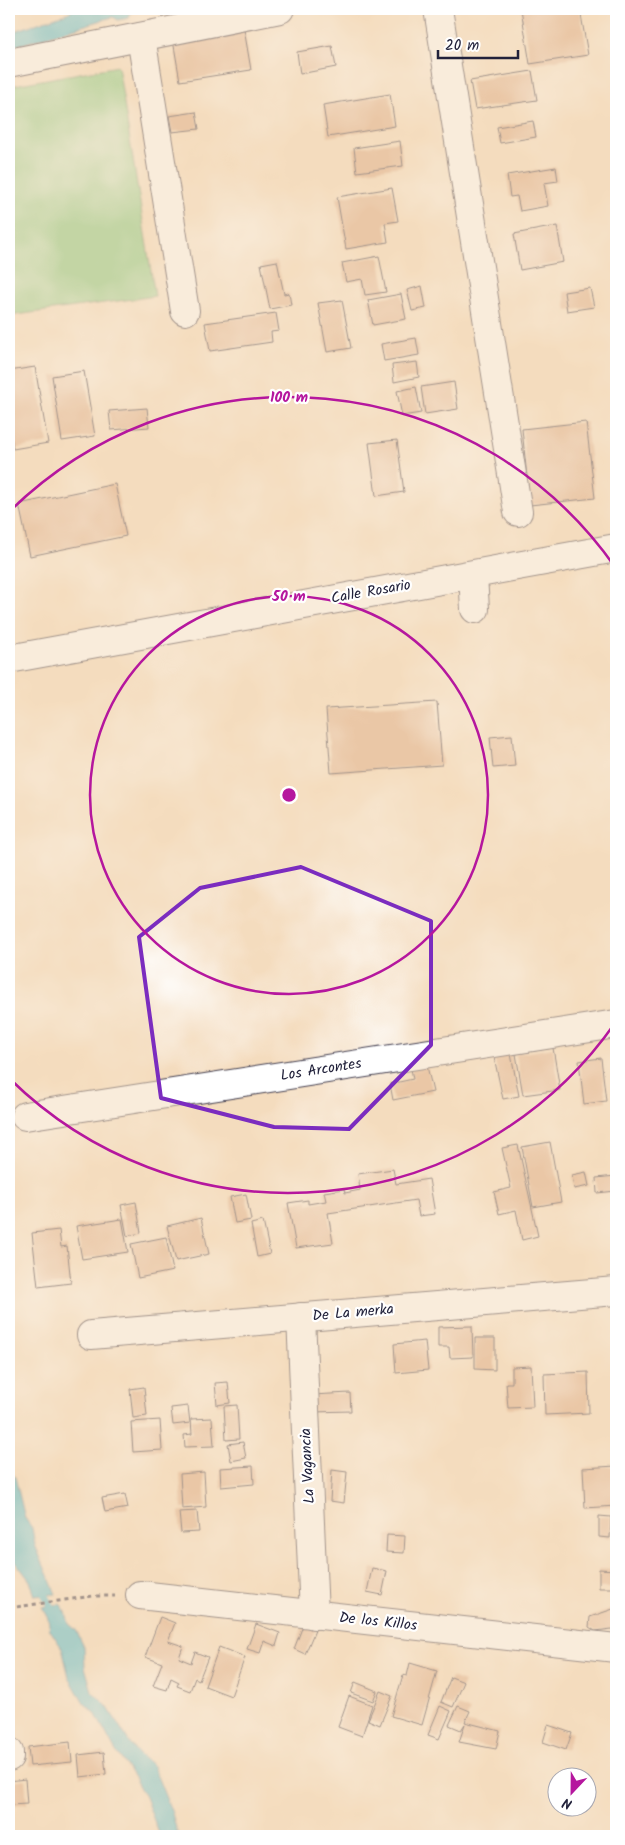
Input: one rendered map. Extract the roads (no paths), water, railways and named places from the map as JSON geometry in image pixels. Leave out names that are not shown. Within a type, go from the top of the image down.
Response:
[{"type":"main road","points":[[9,63],[280,9]]},
{"type":"main road","points":[[438,9],[518,512]]},
{"type":"main road","points":[[141,37],[185,311]]},
{"type":"main road","name":"Calle Rosario","points":[[9,659],[616,548]]},
{"type":"main road","points":[[473,575],[475,609]]},
{"type":"main road","name":"Los Arcontes","points":[[25,1116],[616,1024]]},
{"type":"main road","name":"De La merka","points":[[90,1335],[616,1291]]},
{"type":"main road","name":"La Vagancia","points":[[301,1317],[314,1615]]},
{"type":"main road","name":"De los Killos","points":[[140,1595],[616,1648]]},
{"type":"main road","points":[[9,1752],[9,1757]]},
{"type":"water","points":[[75,9],[137,9],[132,11],[129,18],[118,20],[113,17],[109,18],[9,48],[9,33]]},
{"type":"water","points":[[9,1470],[15,1477],[25,1518],[32,1528],[35,1545],[56,1594],[35,1596],[30,1581],[9,1553]]},
{"type":"water","points":[[60,1604],[66,1612],[69,1624],[76,1630],[84,1647],[85,1667],[92,1691],[107,1706],[135,1751],[153,1766],[172,1813],[178,1836],[160,1836],[145,1797],[133,1776],[115,1750],[95,1713],[83,1702],[69,1677],[62,1648],[50,1630],[47,1615],[42,1607]]},
{"type":"waterway","points":[[41,1587],[55,1614]]}]
